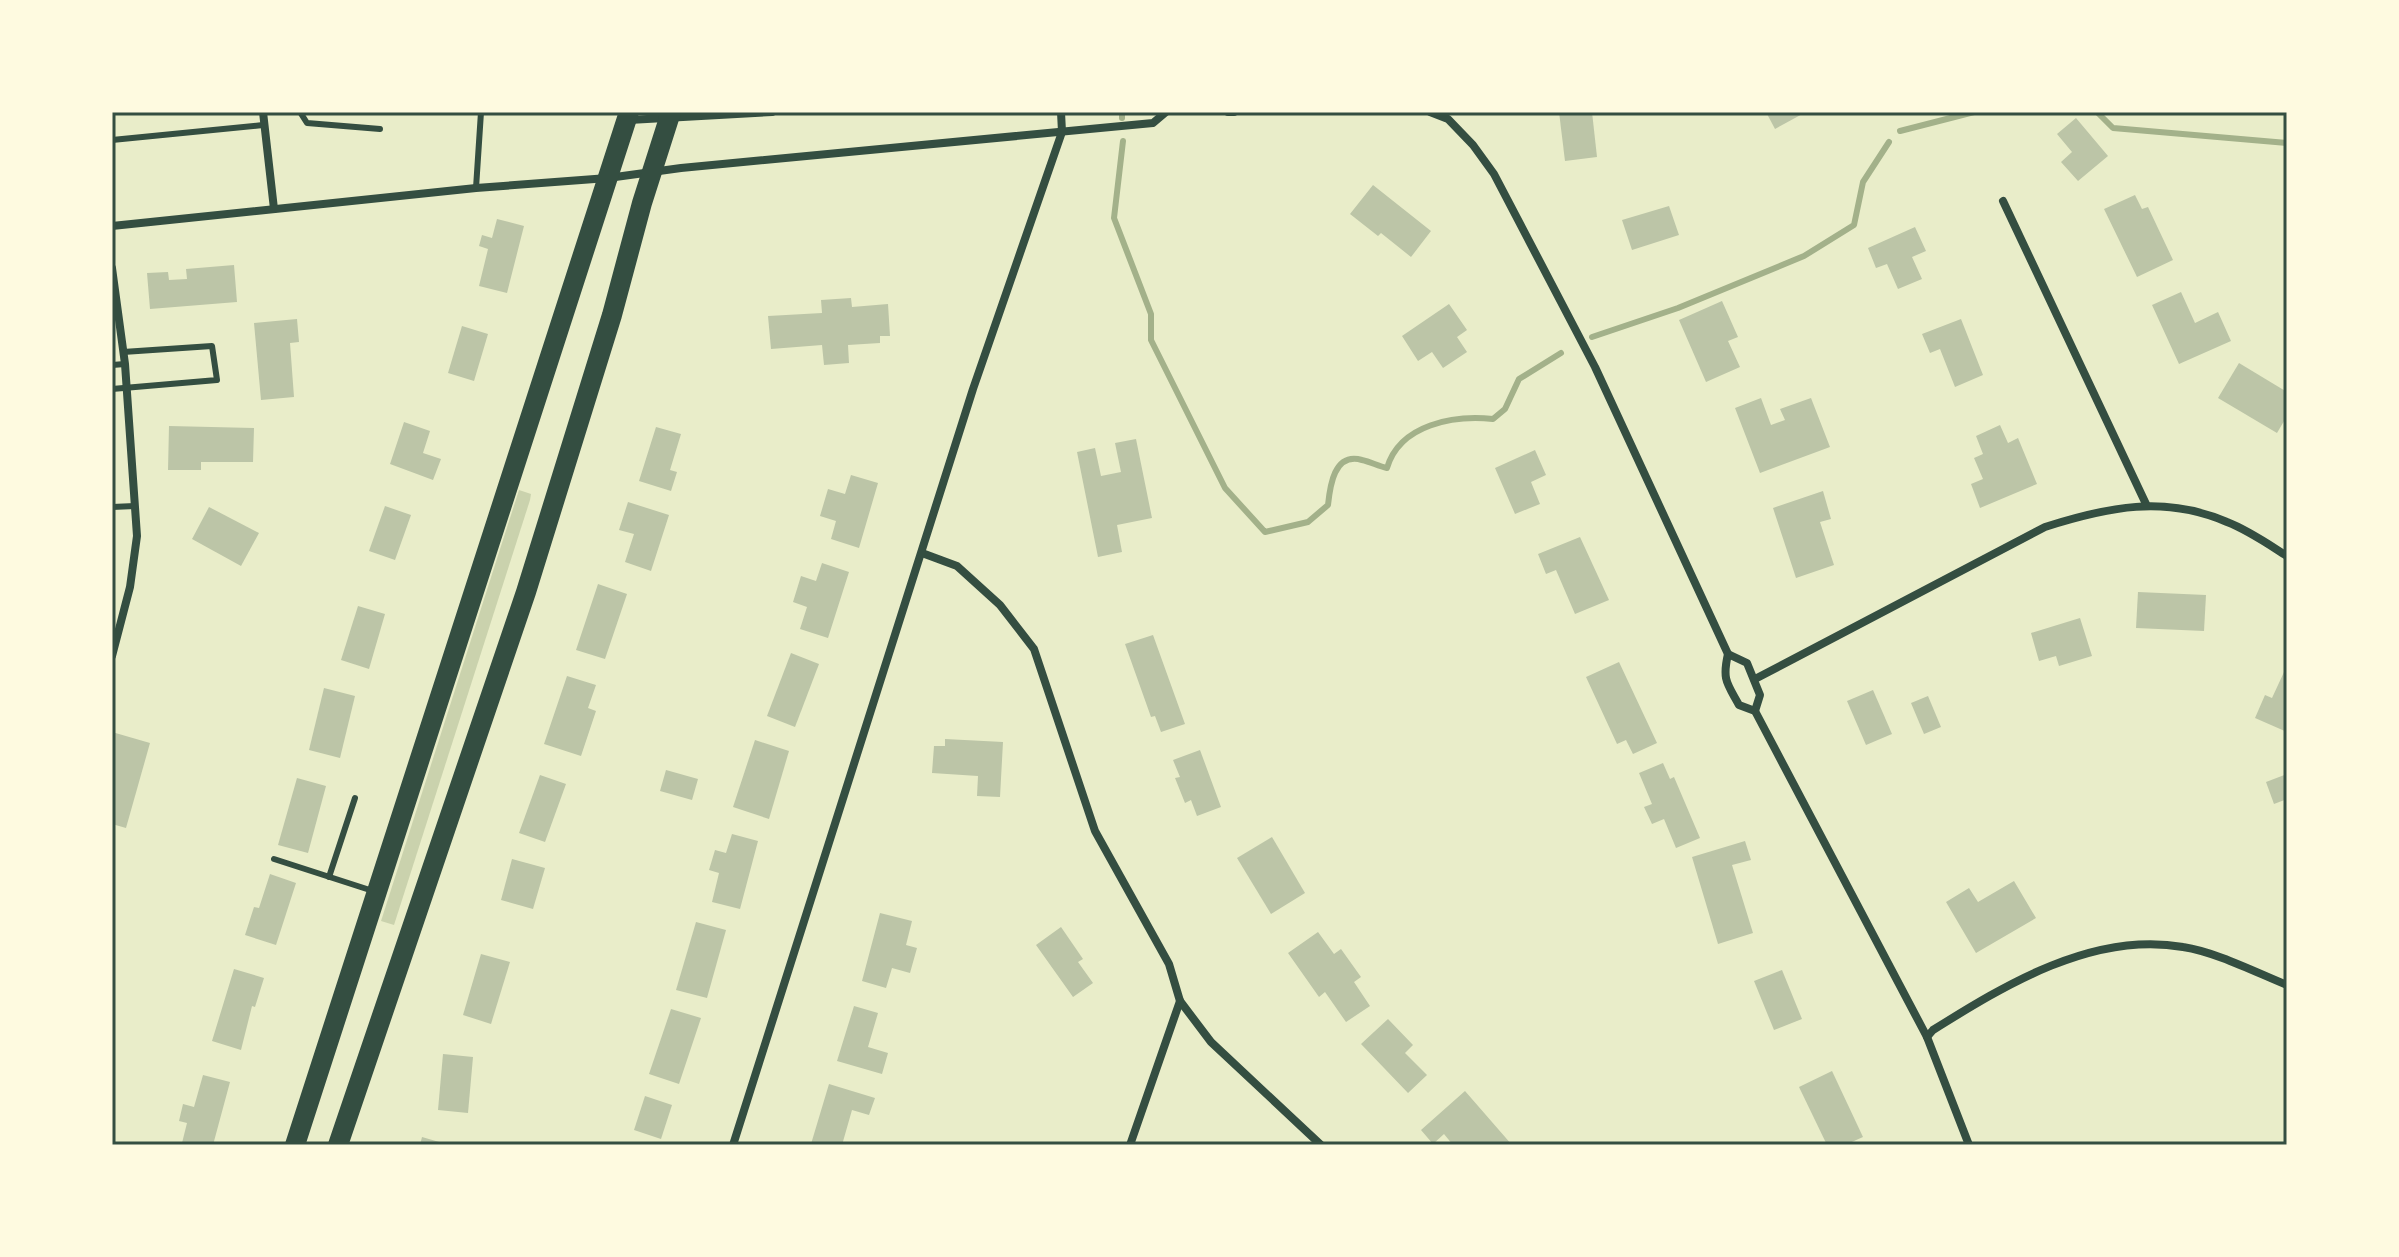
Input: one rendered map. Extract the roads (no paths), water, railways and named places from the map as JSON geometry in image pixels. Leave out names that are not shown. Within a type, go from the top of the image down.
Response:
[{"type":"highway","points":[[295,1145],[628,116]]},
{"type":"highway","points":[[338,1145],[526,592],[670,116]]},
{"type":"street","points":[[263,112],[274,209]]},
{"type":"street","points":[[628,116],[772,112]]},
{"type":"street","points":[[733,1145],[973,389],[1062,132],[1061,112]]},
{"type":"street","points":[[112,226],[1153,123],[1166,112]]},
{"type":"street","points":[[1430,112],[1448,119],[1473,145],[1501,186],[1595,367],[1728,654],[1724,674],[1732,692],[1739,705],[1755,711],[1927,1037],[1969,1145]]},
{"type":"street","points":[[2003,201],[2146,504]]},
{"type":"street","points":[[112,268],[125,364],[137,536],[130,587],[112,656]]},
{"type":"street","points":[[1755,679],[2045,527],[2097,511],[2146,504],[2194,511],[2228,522],[2287,556]]},
{"type":"street","points":[[922,553],[957,566],[1000,605],[1034,649],[1095,831],[1169,964],[1180,1001],[1211,1042],[1321,1145]]},
{"type":"street","points":[[1728,654],[1747,663],[1755,679],[1760,695],[1755,711]]},
{"type":"street","points":[[1927,1037],[1933,1030],[1996,991],[2088,953],[2139,944],[2184,947],[2287,985]]},
{"type":"street","points":[[1130,1145],[1180,1001]]},
{"type":"lane","points":[[300,112],[307,123],[380,129]]},
{"type":"lane","points":[[476,188],[481,112]]},
{"type":"lane","points":[[112,140],[263,125]]},
{"type":"lane","points":[[112,389],[217,380],[212,346],[123,352]]},
{"type":"lane","points":[[112,365],[125,364]]},
{"type":"lane","points":[[112,507],[135,506]]},
{"type":"lane","points":[[329,877],[355,798]]},
{"type":"lane","points":[[274,859],[377,892]]},
{"type":"waterway","points":[[1122,112],[1122,118]]},
{"type":"waterway","points":[[1900,131],[1974,112]]},
{"type":"waterway","points":[[2097,112],[2113,128],[2287,143]]},
{"type":"waterway","points":[[1123,141],[1114,218],[1151,314],[1151,340],[1225,488],[1265,532],[1308,522],[1328,505],[1335,472],[1345,461],[1362,460],[1387,468],[1394,453],[1416,432],[1446,421],[1493,419],[1505,409],[1519,379],[1561,353]]},
{"type":"waterway","points":[[1592,337],[1678,308],[1804,256],[1854,225],[1863,182],[1889,142]]}]
